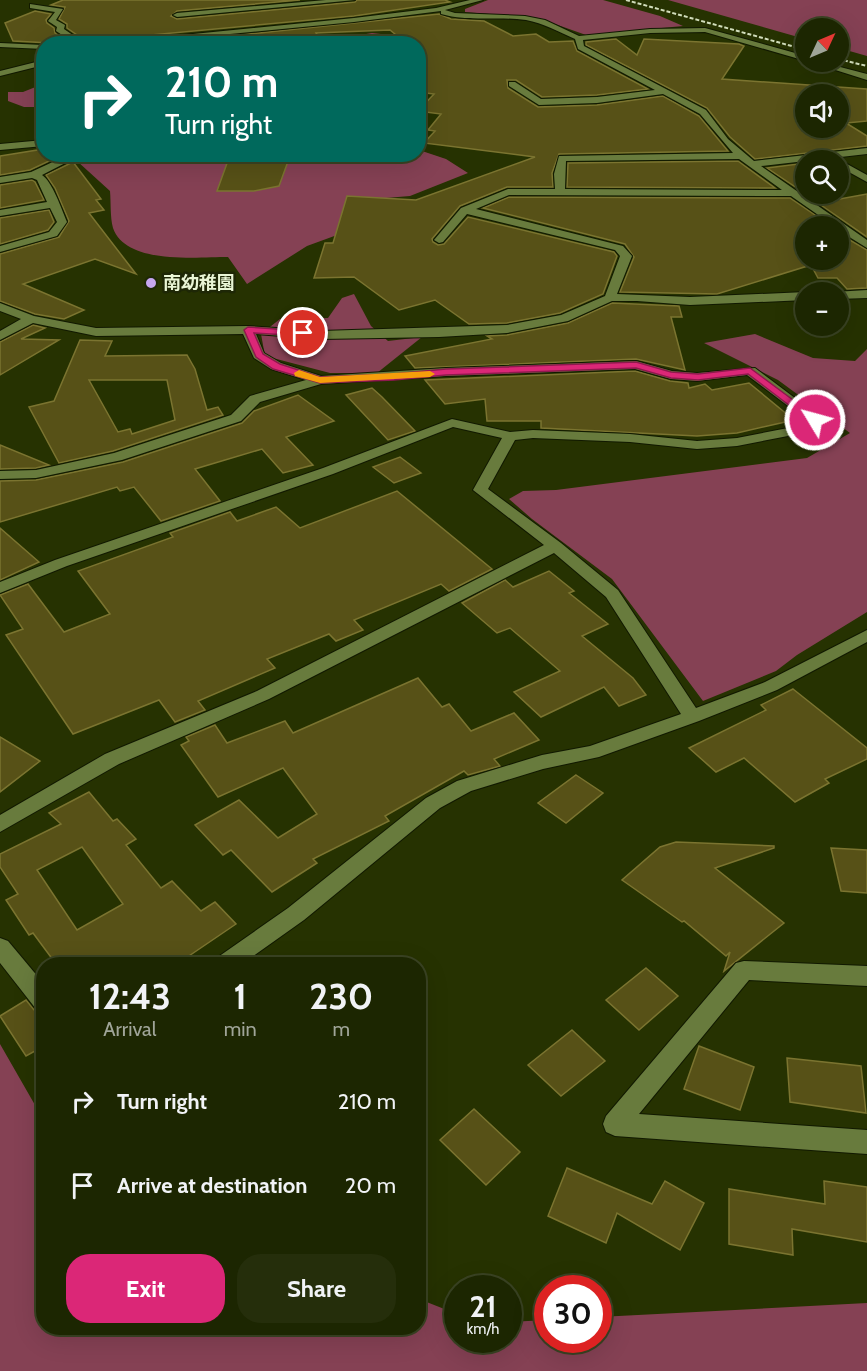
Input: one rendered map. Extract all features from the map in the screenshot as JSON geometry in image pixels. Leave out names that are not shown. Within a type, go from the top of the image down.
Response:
[{"type":"street","points":[[177,15],[351,0],[358,6]]},
{"type":"street","points":[[422,0],[454,15],[525,18],[542,22],[578,38],[650,31],[705,30],[795,56]]},
{"type":"street","points":[[171,36],[440,9],[479,0]]},
{"type":"street","points":[[225,1],[220,5],[226,11]]},
{"type":"street","points":[[33,6],[60,11],[52,21],[62,27],[59,29],[70,36]]},
{"type":"street","points":[[578,38],[581,47],[703,112],[725,141],[741,156],[867,245]]},
{"type":"street","points":[[1,44],[36,47]]},
{"type":"street","points":[[0,74],[36,64]]},
{"type":"street","points":[[849,72],[867,77]]},
{"type":"street","points":[[512,84],[539,102],[597,100],[665,91]]},
{"type":"street","points":[[0,137],[36,138]]},
{"type":"street","points":[[0,147],[36,144]]},
{"type":"street","points":[[849,155],[867,151]]},
{"type":"street","points":[[560,191],[559,174],[562,158],[741,156]]},
{"type":"street","points":[[753,164],[795,161]]},
{"type":"street","points":[[0,180],[33,175],[61,162]]},
{"type":"street","points":[[849,168],[867,179]]},
{"type":"street","points":[[0,249],[21,245],[53,234],[62,222],[41,178],[33,175]]},
{"type":"street","points":[[439,240],[465,210],[508,192],[793,193]]},
{"type":"street","points":[[0,213],[54,204]]},
{"type":"street","points":[[465,210],[574,235],[619,248],[626,256],[610,298]]},
{"type":"street","points":[[849,295],[867,294]]},
{"type":"street","points":[[0,307],[31,319],[96,332],[248,330],[321,334],[439,333],[507,329],[564,318],[610,298],[638,297],[690,302],[795,297]]},
{"type":"street","points":[[0,336],[31,319]]},
{"type":"street","points":[[248,330],[259,355],[276,366],[320,380]]},
{"type":"street","points":[[0,475],[36,474],[117,457],[236,418],[255,399],[320,380],[446,372],[636,365],[671,375],[698,377],[750,371],[831,432],[788,432],[737,442],[697,445],[630,438],[533,434],[510,436],[452,423],[328,471],[61,563],[0,588]]},
{"type":"street","points":[[510,436],[480,490],[555,546],[612,594],[692,717]]},
{"type":"street","points":[[0,824],[112,759],[263,695],[555,546]]},
{"type":"street","points":[[236,957],[296,914],[433,803],[464,786],[542,762],[592,752],[692,717],[771,686],[867,635]]},
{"type":"street","points":[[0,947],[36,992]]},
{"type":"street","points":[[867,976],[744,970],[615,1124],[867,1142]]},
{"type":"shaded area","points":[[488,0],[603,0],[660,16],[683,26],[586,35],[538,18],[465,12],[465,9]]},
{"type":"shaded area","points":[[668,0],[867,0],[867,56],[849,51],[849,18],[795,18],[795,36]]},
{"type":"shaded area","points":[[372,33],[399,36],[354,36]]},
{"type":"shaded area","points":[[36,87],[36,107],[24,107],[8,101],[8,92],[23,92]]},
{"type":"shaded area","points":[[426,152],[446,159],[468,173],[410,196],[374,199],[348,231],[307,246],[247,284],[228,257],[163,256],[132,248],[120,240],[112,224],[110,191],[78,162],[426,162]]},
{"type":"shaded area","points":[[354,294],[371,326],[388,341],[422,337],[377,373],[330,373],[265,356],[261,334],[280,319],[328,318],[342,298]]},
{"type":"shaded area","points":[[755,334],[813,358],[855,361],[867,349],[867,612],[797,655],[776,671],[703,701],[612,579],[509,499],[523,491],[556,490],[807,458],[850,433],[778,380],[704,343]]},
{"type":"shaded area","points":[[0,1044],[36,1107],[36,1335],[426,1335],[426,1302],[444,1309],[444,1353],[522,1353],[522,1321],[534,1321],[534,1353],[612,1353],[612,1316],[867,1303],[867,1371],[0,1371]]},
{"type":"building","points":[[63,0],[300,0],[177,11],[171,16],[177,19],[357,0],[445,0],[450,2],[354,16],[140,36],[79,36],[59,19],[65,7],[51,5]]},
{"type":"building","points":[[35,11],[51,14],[46,20],[47,23],[59,36],[36,36],[36,42],[13,41],[5,23]]},
{"type":"building","points":[[439,14],[451,19],[484,21],[513,36],[536,34],[549,42],[573,41],[577,51],[648,89],[597,95],[542,97],[516,80],[507,80],[508,88],[538,107],[597,105],[663,96],[699,116],[728,151],[559,154],[552,173],[553,187],[507,187],[460,206],[432,239],[438,245],[444,244],[468,217],[614,252],[617,256],[603,294],[560,313],[507,323],[469,324],[435,300],[399,310],[354,277],[314,278],[325,243],[333,243],[347,196],[416,200],[535,157],[426,143],[435,131],[428,130],[441,114],[426,112],[426,102],[434,94],[426,93],[426,36],[397,36],[390,30],[316,33],[318,36],[230,36]]},
{"type":"building","points":[[616,39],[637,55],[644,39],[739,44],[744,46],[722,79],[795,84],[795,138],[849,138],[849,125],[867,136],[867,146],[833,150],[795,150],[795,154],[755,159],[730,137],[707,108],[586,45],[586,42]]},
{"type":"building","points":[[849,88],[867,89],[867,121],[849,123]]},
{"type":"building","points":[[36,150],[36,162],[47,162],[30,170],[0,175],[0,156]]},
{"type":"building","points":[[738,161],[775,188],[567,187],[568,163]]},
{"type":"building","points":[[73,162],[101,199],[96,200],[104,210],[89,213],[136,274],[95,259],[23,284],[84,310],[64,319],[35,314],[0,301],[0,254],[59,237],[69,221],[55,188],[46,175]]},
{"type":"building","points":[[227,162],[288,162],[279,186],[254,191],[217,191]]},
{"type":"building","points":[[795,164],[795,187],[767,168]]},
{"type":"building","points":[[32,180],[44,200],[0,208],[0,185]]},
{"type":"building","points":[[867,194],[867,237],[849,225],[849,216],[837,216],[819,204],[849,204],[849,197]]},
{"type":"building","points":[[509,197],[790,198],[795,204],[799,204],[816,216],[795,216],[795,270],[717,294],[620,292],[634,257],[625,244],[483,208]]},
{"type":"building","points":[[49,210],[54,222],[48,230],[0,244],[0,218]]},
{"type":"building","points":[[849,239],[867,250],[867,288],[849,289],[849,282],[841,282],[837,278],[818,278],[814,270],[849,270]]},
{"type":"building","points":[[612,303],[679,306],[682,317],[671,317],[685,370],[636,359],[415,368],[405,356],[492,339],[487,336],[507,335],[568,323]]},
{"type":"building","points":[[33,325],[45,328],[21,339],[59,340],[0,375],[0,342]]},
{"type":"building","points":[[80,340],[112,341],[105,356],[187,355],[195,369],[207,410],[218,407],[223,415],[113,451],[59,463],[29,407],[54,401]],"holes":[[[89,380],[167,380],[175,420],[132,434],[130,429],[118,432]]]},
{"type":"building","points":[[635,371],[670,381],[688,383],[689,388],[705,384],[712,390],[749,383],[794,420],[737,433],[697,436],[541,428],[541,421],[487,421],[485,399],[445,404],[425,380]]},
{"type":"building","points":[[372,388],[415,431],[388,440],[346,395]]},
{"type":"building","points":[[298,395],[334,421],[286,437],[313,465],[283,473],[262,449],[195,469],[220,501],[161,521],[134,487],[120,491],[117,487],[0,522],[0,481],[36,480],[123,462],[242,423],[254,411]]},
{"type":"building","points":[[0,445],[49,465],[36,468],[0,469]]},
{"type":"building","points":[[400,457],[421,473],[394,483],[373,467]]},
{"type":"building","points":[[397,491],[492,569],[449,591],[441,584],[354,620],[363,630],[336,641],[329,634],[267,659],[275,668],[198,701],[205,710],[175,722],[159,700],[73,734],[6,635],[23,629],[0,595],[28,584],[64,632],[110,614],[78,571],[173,537],[170,533],[230,512],[237,521],[276,507],[300,528]]},
{"type":"building","points":[[0,528],[39,562],[0,580]]},
{"type":"building","points":[[549,571],[574,591],[569,593],[608,624],[582,636],[633,678],[646,695],[619,706],[604,687],[541,717],[514,692],[560,671],[510,628],[497,633],[462,603],[505,580],[513,587]]},
{"type":"building","points":[[418,678],[442,707],[449,704],[471,731],[514,713],[539,740],[494,759],[500,766],[468,775],[464,771],[385,816],[389,821],[313,859],[317,863],[272,892],[231,850],[223,855],[195,825],[239,800],[278,838],[317,814],[283,768],[218,797],[181,745],[189,741],[186,737],[215,725],[227,743],[285,721],[293,733]]},
{"type":"building","points":[[793,689],[867,748],[867,759],[825,779],[829,783],[795,802],[744,758],[716,772],[689,748],[766,710],[761,705]]},
{"type":"building","points":[[0,737],[40,761],[0,792]]},
{"type":"building","points":[[576,775],[603,793],[566,823],[538,803]]},
{"type":"building","points":[[89,792],[113,821],[117,819],[136,839],[126,845],[161,888],[172,881],[201,911],[215,902],[236,924],[187,957],[51,957],[33,933],[29,935],[6,900],[18,894],[0,867],[0,854],[61,824],[49,813]],"holes":[[[82,847],[123,904],[77,930],[37,870]]]},
{"type":"building","points":[[676,842],[774,846],[774,848],[715,868],[784,923],[724,971],[730,952],[726,956],[684,921],[682,922],[622,880],[660,847]]},
{"type":"building","points":[[831,848],[867,850],[867,893],[841,891]]},
{"type":"building","points":[[646,968],[678,996],[639,1030],[606,1000]]},
{"type":"building","points":[[26,1000],[36,1011],[36,1050],[26,1056],[0,1016]]},
{"type":"building","points":[[572,1030],[605,1061],[561,1096],[528,1065]]},
{"type":"building","points":[[699,1046],[754,1067],[740,1110],[684,1089]]},
{"type":"building","points":[[787,1058],[861,1066],[866,1113],[790,1102]]},
{"type":"building","points":[[474,1109],[520,1152],[486,1185],[440,1140]]},
{"type":"building","points":[[567,1168],[652,1204],[665,1181],[704,1203],[680,1250],[617,1213],[606,1243],[548,1216]]},
{"type":"building","points":[[824,1181],[867,1187],[867,1242],[792,1229],[793,1255],[729,1244],[729,1189],[825,1204]]},
{"type":"railway","points":[[626,0],[795,47]]},
{"type":"railway","points":[[849,62],[867,66]]},
{"type":"slow traffic","points":[[299,373],[320,380],[430,374]]},
{"type":"place","name":"南幼稚園","points":[[151,283]]},
{"type":"route","points":[[303,333],[248,330],[259,355],[276,366],[320,380],[446,372],[636,365],[671,375],[698,377],[750,371],[815,420]]}]
